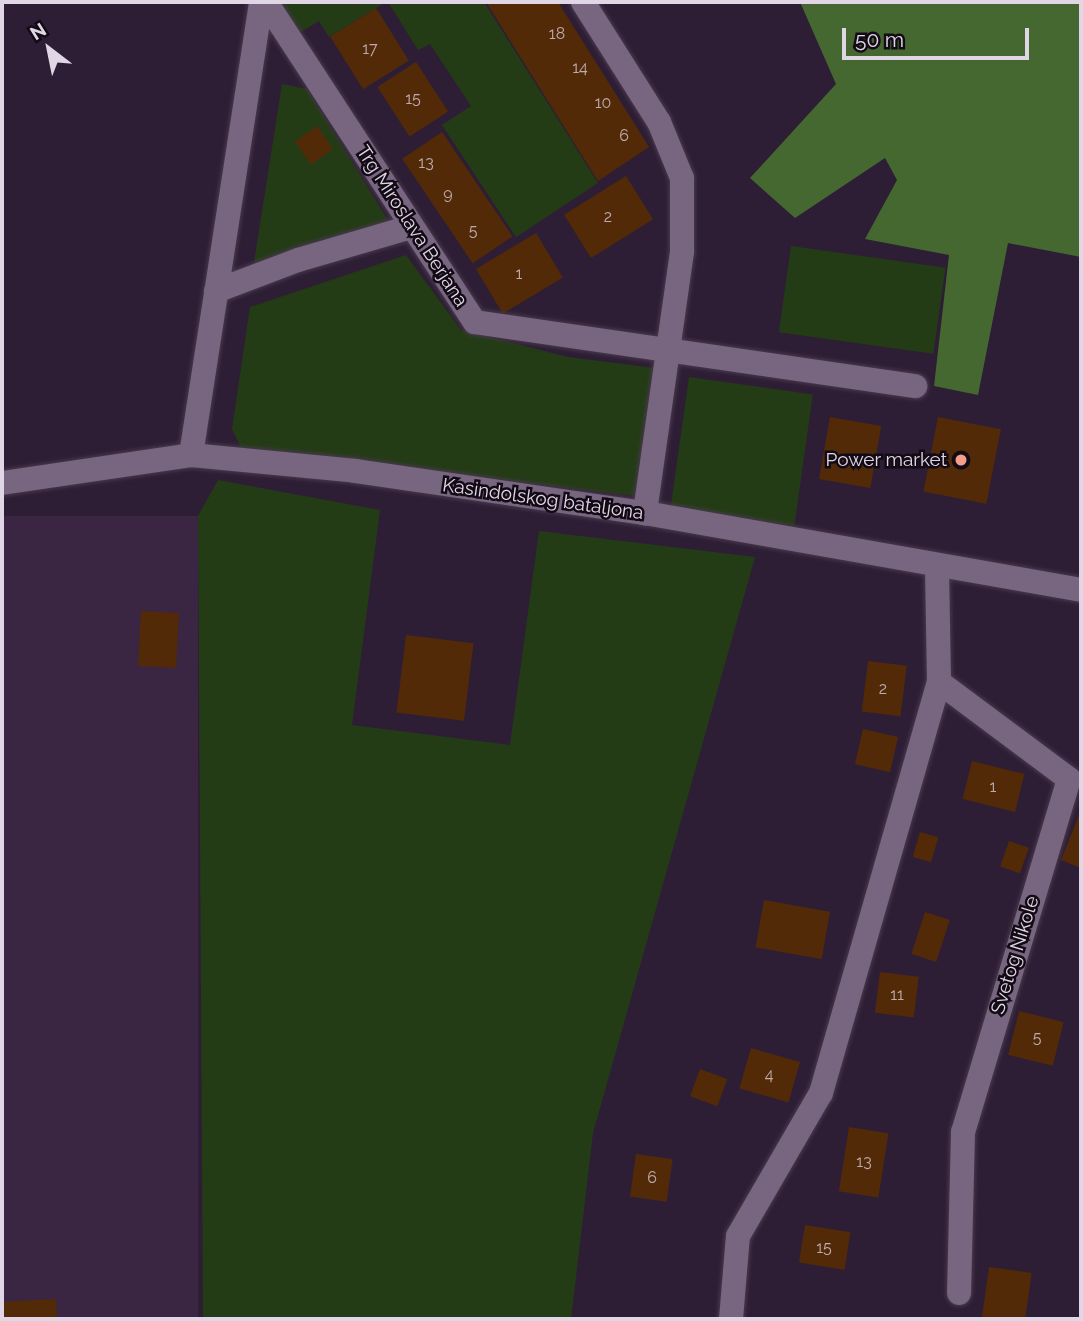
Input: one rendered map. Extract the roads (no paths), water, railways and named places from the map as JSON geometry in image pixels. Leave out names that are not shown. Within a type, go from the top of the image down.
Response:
[{"type":"street","name":"Trg Miroslava Berjana","points":[[264,2],[475,322],[915,386]]},
{"type":"street","name":"Trg Miroslava Berjana","points":[[191,455],[264,2]]},
{"type":"street","points":[[583,2],[659,122],[682,178],[682,252],[645,513]]},
{"type":"street","points":[[216,291],[298,260],[411,227]]},
{"type":"street","name":"Kasindolskog bataljona","points":[[2,483],[191,455],[356,471],[645,513],[937,567],[1081,590]]},
{"type":"street","points":[[731,1319],[738,1236],[747,1213],[821,1093],[939,682],[937,567]]},
{"type":"street","name":"Svetog Nikole","points":[[939,682],[1069,779],[964,1132],[959,1293]]},
{"type":"place","name":"Power market","points":[[961,460]]}]
